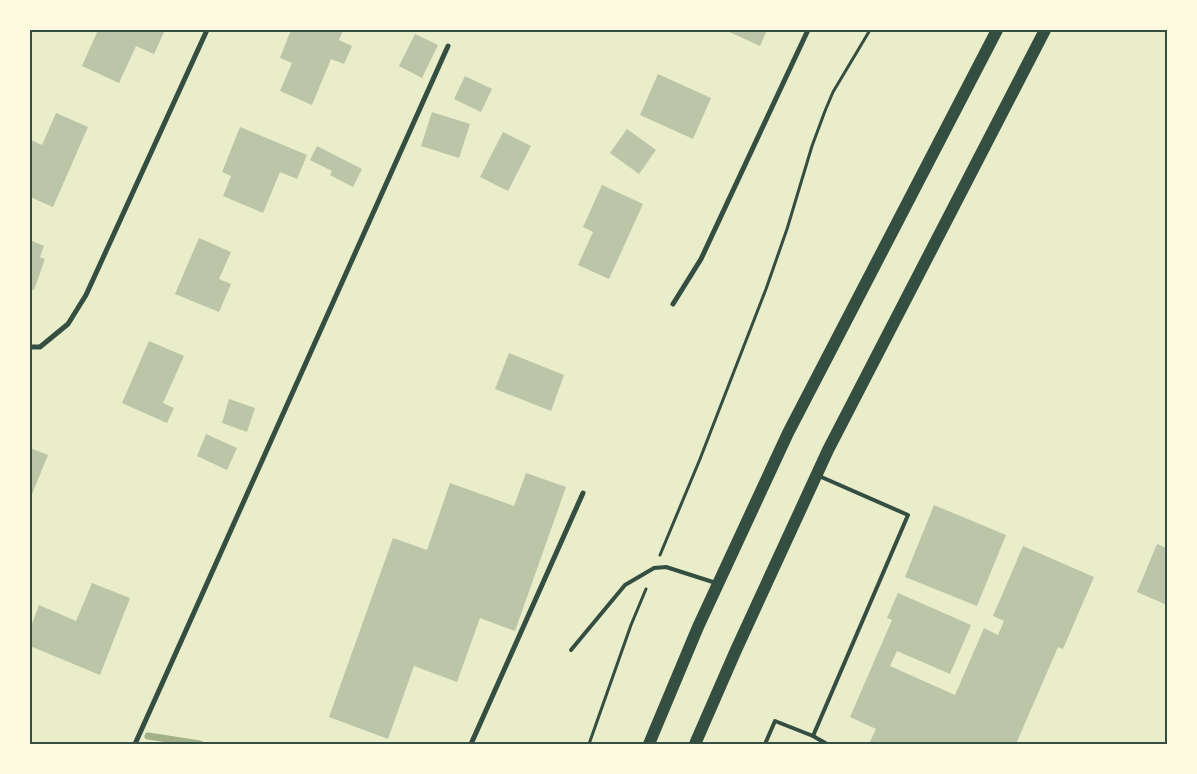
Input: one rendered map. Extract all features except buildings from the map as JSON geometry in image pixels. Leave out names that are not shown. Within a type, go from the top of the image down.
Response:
[{"type":"main road","points":[[649,744],[718,583],[788,433],[998,30]]},
{"type":"main road","points":[[696,744],[832,441],[1045,30]]},
{"type":"street","points":[[30,347],[40,347],[68,324],[86,295],[207,30]]},
{"type":"street","points":[[673,304],[701,259],[808,30]]},
{"type":"street","points":[[134,744],[448,46]]},
{"type":"street","points":[[471,744],[583,492]]},
{"type":"lane","points":[[813,736],[908,515],[816,474]]},
{"type":"lane","points":[[571,650],[625,585],[654,568],[666,567],[718,583]]},
{"type":"lane","points":[[765,744],[775,721],[813,736],[827,744]]},
{"type":"path","points":[[589,744],[631,626],[700,459],[766,289],[825,111],[833,92],[870,30]]},
{"type":"waterway","points":[[148,736],[200,744]]}]
